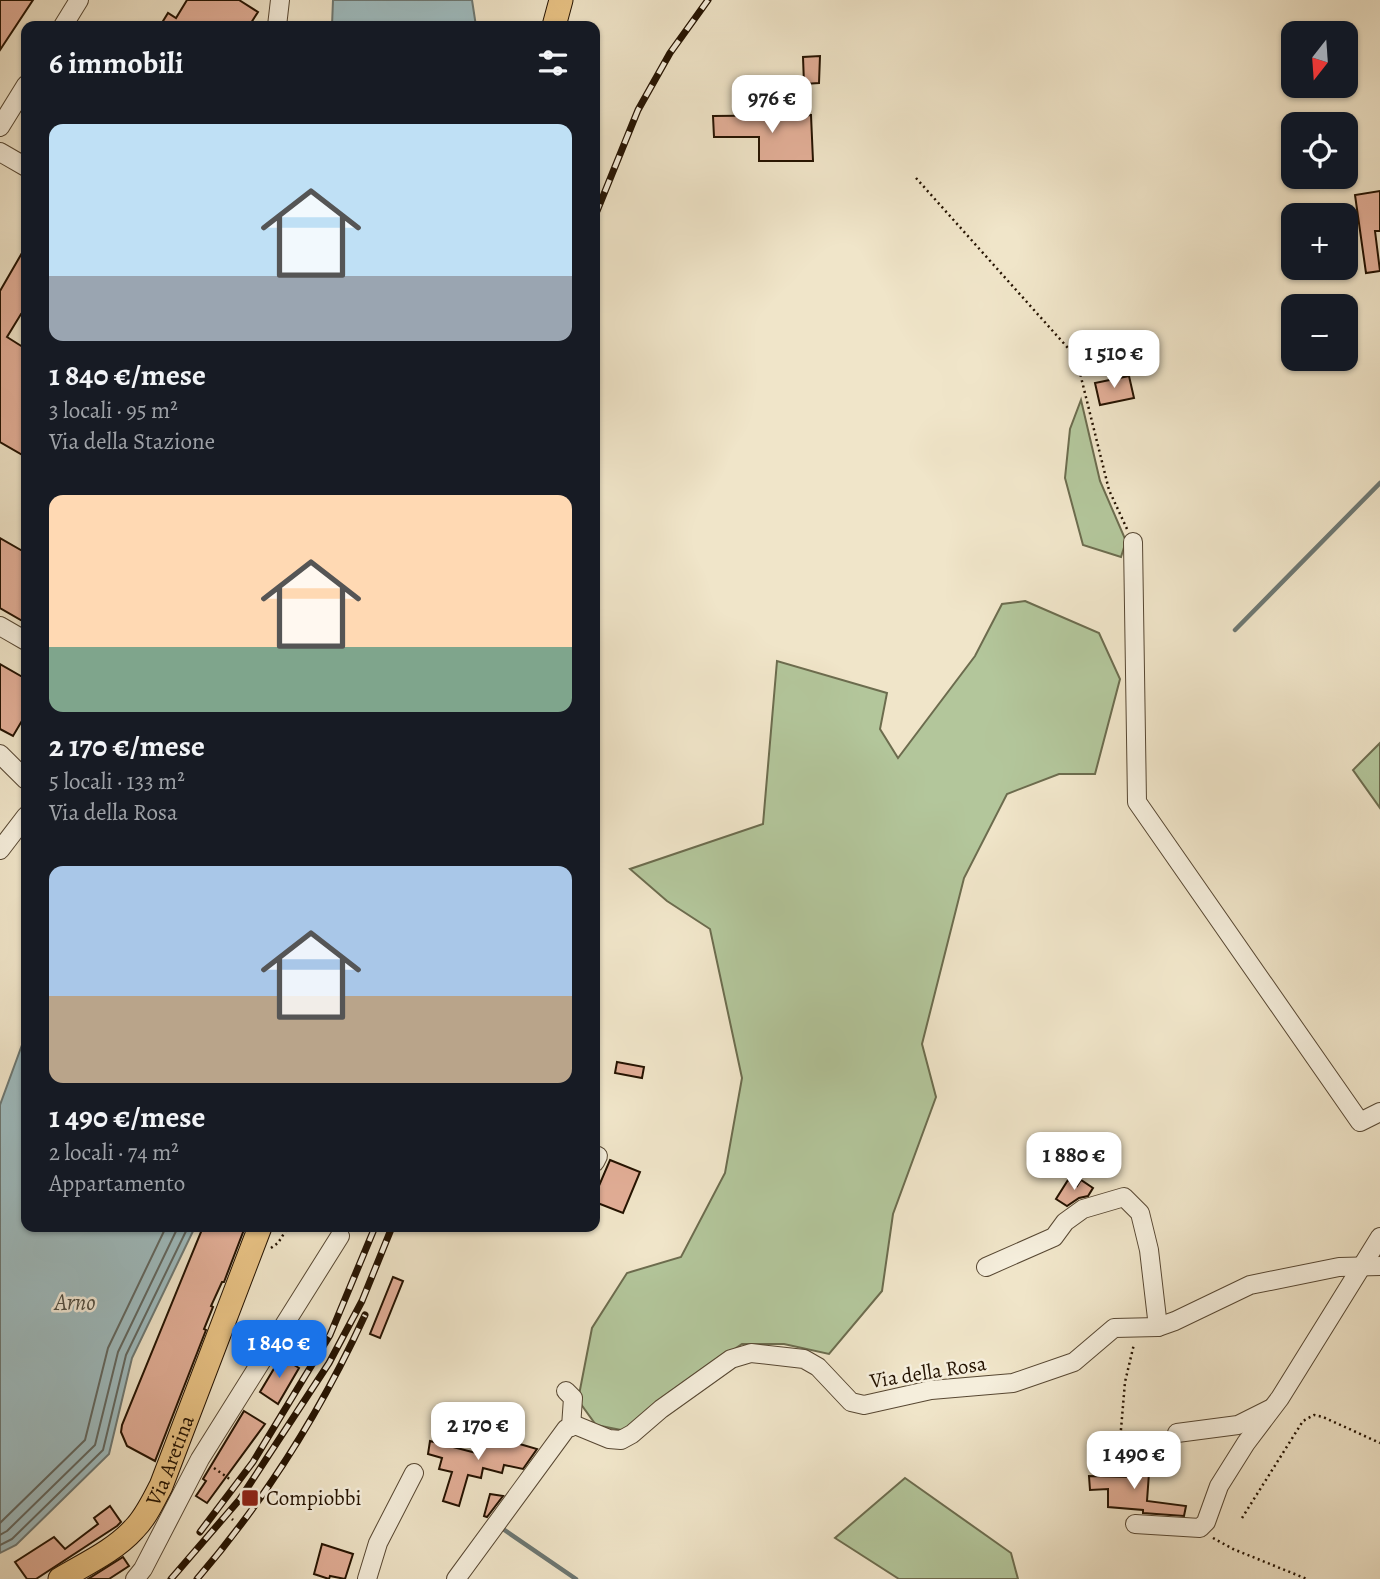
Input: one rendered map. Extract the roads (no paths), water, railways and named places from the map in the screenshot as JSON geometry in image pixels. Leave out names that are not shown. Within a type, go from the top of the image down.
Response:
[{"type":"main road","points":[[555,21],[561,0]]},
{"type":"main road","name":"Via Aretina","points":[[60,1579],[120,1543],[136,1528],[149,1508],[161,1486],[258,1232]]},
{"type":"street","points":[[66,21],[79,0]]},
{"type":"street","points":[[278,21],[280,0]]},
{"type":"street","points":[[0,127],[21,93]]},
{"type":"street","points":[[0,152],[21,164]]},
{"type":"street","points":[[1133,542],[1137,803],[1360,1122],[1380,1112]]},
{"type":"street","points":[[0,626],[21,637]]},
{"type":"street","points":[[0,754],[21,775]]},
{"type":"street","points":[[0,850],[21,823]]},
{"type":"street","points":[[986,1267],[1054,1237],[1065,1222],[1083,1209],[1124,1197],[1140,1213],[1149,1250],[1158,1327]]},
{"type":"street","points":[[135,1579],[143,1569],[200,1459],[340,1236]]},
{"type":"street","points":[[1135,1524],[1200,1528],[1206,1522],[1219,1486],[1246,1443],[1372,1266],[1380,1237]]},
{"type":"street","name":"Via della Rosa","points":[[571,1427],[575,1426],[609,1440],[621,1440],[731,1359],[751,1353],[804,1359],[818,1367],[851,1402],[864,1405],[931,1390],[1013,1383],[1074,1362],[1114,1328],[1158,1327],[1250,1285],[1339,1267],[1372,1266]]},
{"type":"street","points":[[456,1579],[566,1429],[571,1427],[573,1398],[566,1391]]},
{"type":"street","points":[[1177,1433],[1238,1424],[1273,1407]]},
{"type":"street","points":[[367,1579],[378,1543],[414,1473]]},
{"type":"water","points":[[333,0],[472,0],[475,21],[332,21]]},
{"type":"water","name":"Arno","points":[[21,1048],[21,1232],[193,1232],[132,1358],[109,1454],[16,1545],[0,1553],[0,1105]]},
{"type":"waterway","points":[[1235,630],[1380,483]]},
{"type":"waterway","points":[[503,1529],[576,1579]]},
{"type":"railway","points":[[600,204],[638,110],[670,53],[708,0]]},
{"type":"railway","points":[[200,1532],[253,1462],[330,1335],[373,1232]]},
{"type":"railway","points":[[171,1579],[240,1499],[329,1363],[362,1301],[390,1232]]},
{"type":"railway","points":[[197,1579],[269,1486],[311,1420],[365,1315]]},
{"type":"place","name":"Compiobbi","points":[[250,1498]]}]
